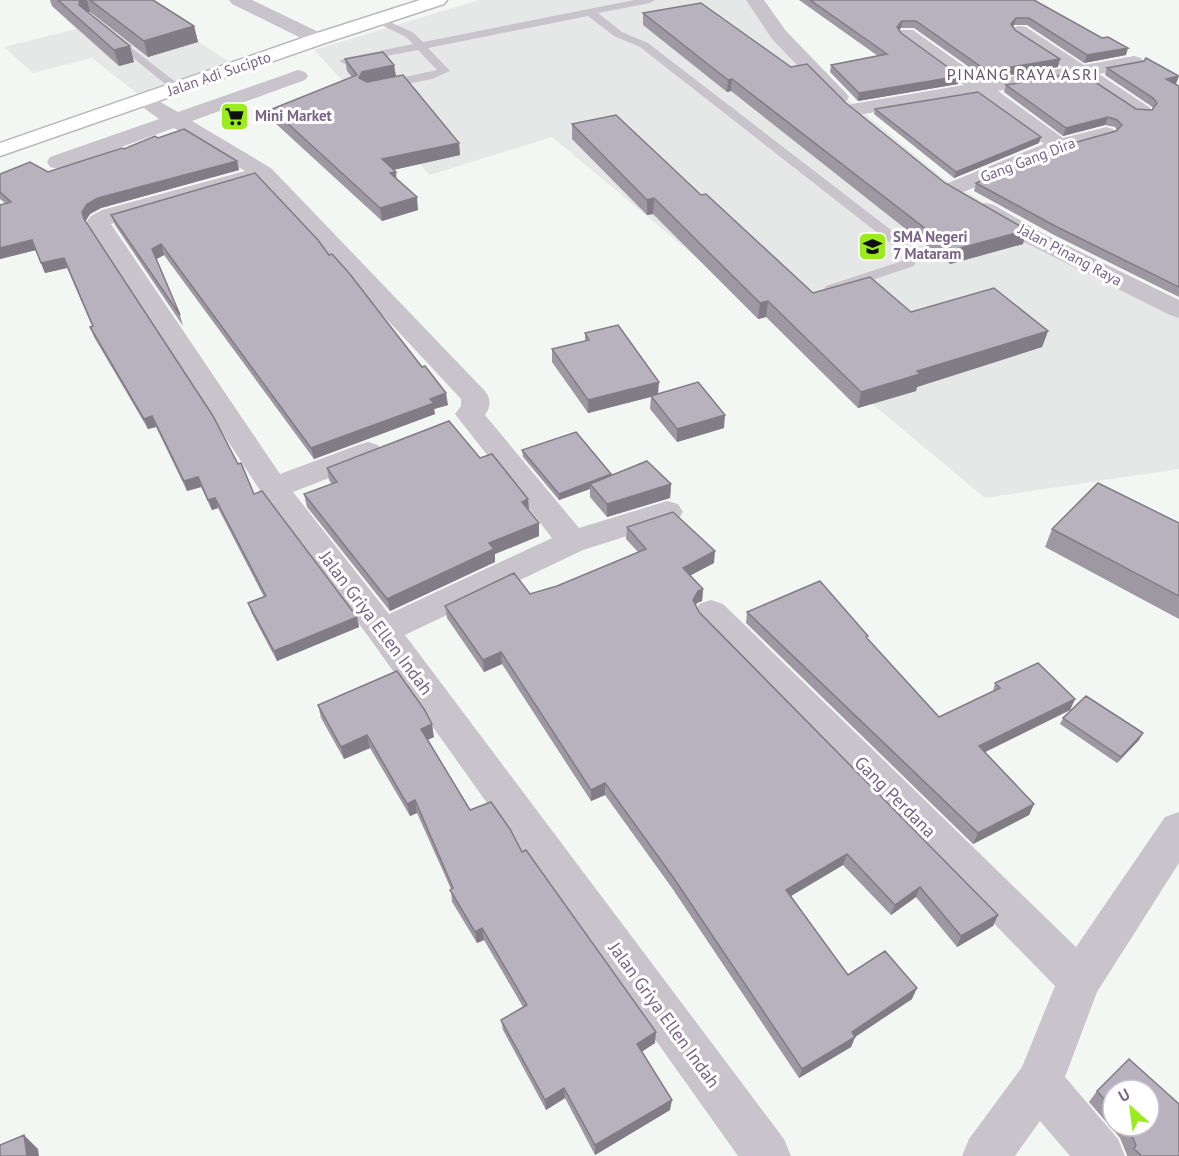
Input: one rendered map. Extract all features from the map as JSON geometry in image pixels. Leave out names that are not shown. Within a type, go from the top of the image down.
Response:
[{"type":"highway","name":"Jalan Adi Sucipto","points":[[0,150],[162,111],[178,89],[318,39],[392,26],[438,0]]},
{"type":"street","points":[[238,0],[318,39]]},
{"type":"street","points":[[755,0],[779,35],[852,110],[870,124]]},
{"type":"street","points":[[1020,31],[1142,111]]},
{"type":"street","points":[[907,34],[1059,145]]},
{"type":"street","points":[[852,110],[1134,62]]},
{"type":"street","points":[[58,162],[162,111],[298,76]]},
{"type":"street","points":[[162,111],[263,172],[475,397],[475,408],[458,418],[572,542]]},
{"type":"street","name":"Gang Gang Dira","points":[[951,190],[1059,145],[1106,133]]},
{"type":"street","name":"Jalan Griya Ellen Indah","points":[[263,172],[110,215],[99,221],[101,228],[274,488],[383,631],[767,1156]]},
{"type":"street","name":"Jalan Pinang Raya","points":[[933,175],[951,190],[1034,238],[1179,310]]},
{"type":"street","points":[[274,488],[393,443]]},
{"type":"street","points":[[383,631],[572,542],[667,512]]},
{"type":"street","name":"Gang Perdana","points":[[711,613],[1079,980]]},
{"type":"street","points":[[986,1156],[1039,1083],[1079,980],[1179,829]]},
{"type":"street","points":[[1039,1083],[1101,1156]]},
{"type":"lane","points":[[345,61],[650,0]]},
{"type":"lane","points":[[591,13],[618,34],[644,45],[822,182],[903,246],[910,255],[909,263],[830,289]]},
{"type":"lane","points":[[98,24],[178,89]]},
{"type":"lane","points":[[368,88],[444,71],[421,45],[392,26]]},
{"type":"shaded area","points":[[77,0],[133,0],[230,62],[138,94],[92,58],[33,73],[4,47],[76,29],[52,6]]},
{"type":"shaded area","name":"SMA Negeri 7 Mataram","points":[[479,0],[748,0],[782,45],[944,179],[1179,317],[1179,469],[985,498],[552,137],[430,175],[314,50]]},
{"type":"building","points":[[58,0],[80,0],[79,5],[130,46],[114,50]]},
{"type":"building","points":[[90,0],[153,0],[194,26],[144,41]]},
{"type":"building","points":[[810,0],[1034,0],[1102,38],[1108,37],[1128,48],[1087,55],[1029,18],[1016,18],[1011,24],[1015,30],[1060,59],[987,71],[916,21],[902,21],[897,27],[901,33],[960,76],[859,93],[831,65],[887,54]]},
{"type":"building","points":[[701,3],[791,67],[807,64],[846,103],[945,183],[1027,230],[953,250],[643,13]]},
{"type":"building","points":[[383,52],[394,65],[362,72],[359,78],[367,82],[403,75],[459,143],[382,159],[396,172],[390,173],[417,197],[380,208],[272,109],[357,75],[345,59]]},
{"type":"building","points":[[1146,58],[1179,76],[1166,79],[1179,86],[1179,287],[1057,227],[976,183],[1070,144],[1116,131],[1122,125],[1117,120],[1108,117],[1066,128],[1006,85],[1080,72],[1136,109],[1152,110],[1157,103],[1153,98],[1107,68],[1144,61]]},
{"type":"building","points":[[978,92],[1041,137],[956,172],[875,109]]},
{"type":"building","points":[[616,115],[701,195],[706,194],[813,293],[870,277],[911,312],[994,288],[1048,331],[917,371],[920,374],[861,392],[768,301],[760,303],[654,198],[647,200],[572,124]]},
{"type":"building","points":[[184,129],[237,161],[98,198],[87,204],[82,212],[84,219],[213,416],[238,464],[241,463],[254,494],[262,491],[357,617],[274,651],[248,603],[266,596],[215,498],[208,500],[198,477],[184,481],[152,416],[144,419],[90,327],[93,326],[64,258],[41,263],[32,240],[0,248],[0,205],[11,202],[0,192],[0,174],[30,162],[48,172],[124,149],[155,136],[158,138]]},
{"type":"building","points":[[255,173],[318,240],[329,255],[332,254],[349,273],[422,367],[425,366],[446,393],[430,399],[434,403],[311,448],[161,244],[152,249],[180,315],[111,215]]},
{"type":"building","points":[[618,325],[659,382],[588,400],[552,349],[589,340],[585,333]]},
{"type":"building","points":[[698,382],[725,415],[677,429],[651,396]]},
{"type":"building","points":[[449,421],[480,458],[492,454],[528,499],[522,502],[539,523],[489,543],[494,549],[387,599],[304,494],[337,482],[327,468]]},
{"type":"building","points":[[576,432],[611,474],[559,494],[522,450]]},
{"type":"building","points":[[647,461],[671,484],[607,504],[590,484]]},
{"type":"building","points":[[1098,483],[1179,523],[1179,596],[1052,529]]},
{"type":"building","points":[[673,512],[715,551],[683,568],[703,589],[698,591],[693,600],[699,612],[998,915],[961,936],[920,887],[895,905],[847,854],[786,890],[848,975],[885,951],[917,988],[852,1032],[855,1037],[802,1069],[673,877],[605,783],[591,790],[501,652],[483,660],[445,606],[514,573],[530,594],[557,586],[646,549],[627,527]]},
{"type":"building","points":[[820,581],[868,636],[866,637],[939,717],[1000,688],[995,683],[1038,663],[1075,699],[979,746],[1034,804],[978,833],[747,612]]},
{"type":"building","points":[[397,671],[432,724],[421,729],[470,810],[491,802],[510,829],[522,852],[526,850],[656,1032],[637,1044],[672,1100],[595,1145],[564,1088],[545,1100],[501,1020],[527,1005],[482,928],[475,932],[450,890],[453,888],[415,800],[407,804],[367,735],[341,747],[318,705]]},
{"type":"building","points":[[1086,696],[1143,733],[1121,757],[1063,718]]},
{"type":"building","points":[[1129,1059],[1150,1078],[1110,1078]]},
{"type":"building","points":[[1161,1088],[1179,1104],[1179,1156],[1142,1156],[1134,1149],[1136,1145],[1133,1138],[1161,1138]]},
{"type":"building","points":[[24,1135],[27,1156],[0,1156],[0,1145]]},
{"type":"place","name":"Mini Market","points":[[234,116]]},
{"type":"place","name":"SMA Negeri 7 Mataram","points":[[872,246]]},
{"type":"district","name":"PINANG RAYA ASRI","points":[[1023,74]]}]
